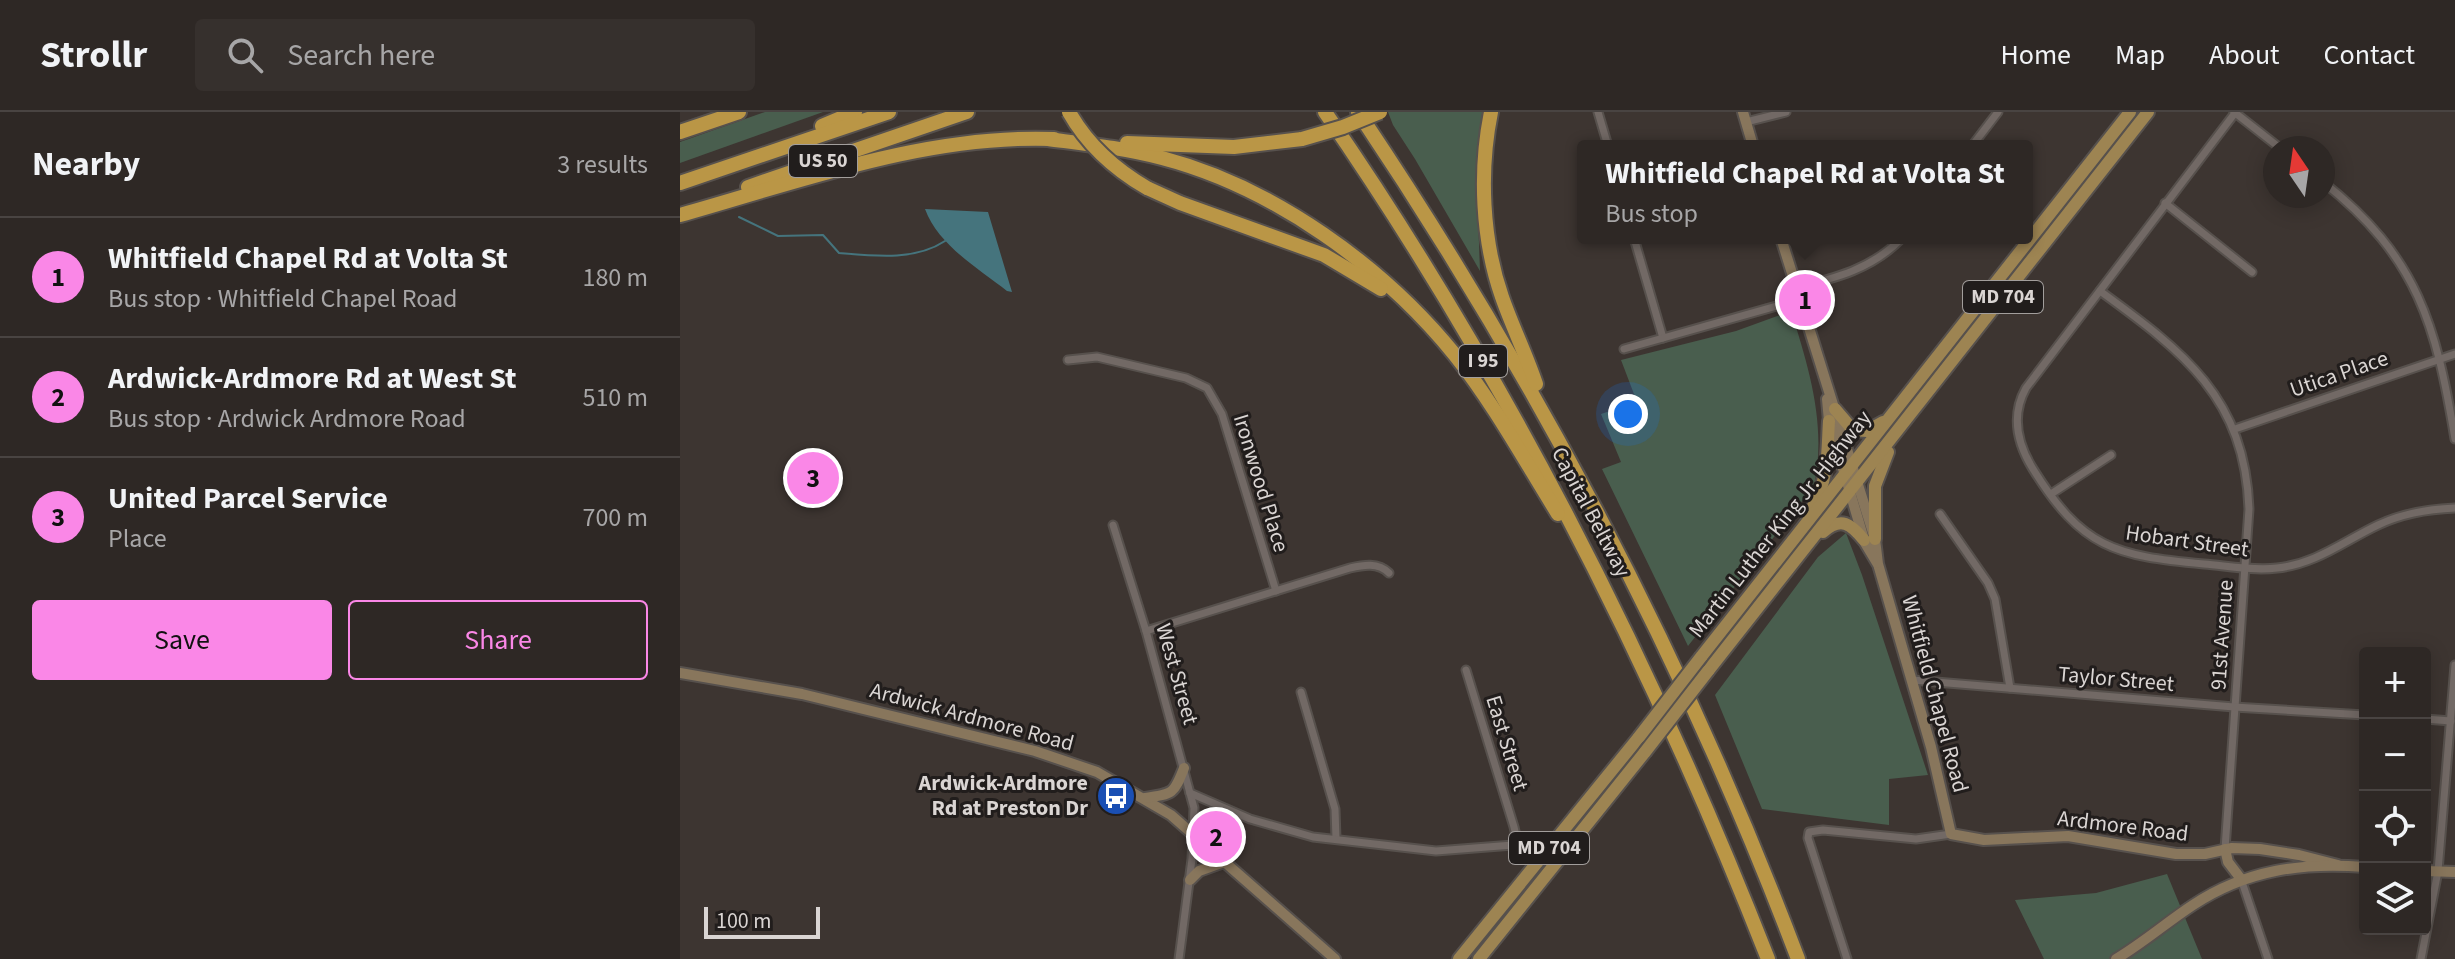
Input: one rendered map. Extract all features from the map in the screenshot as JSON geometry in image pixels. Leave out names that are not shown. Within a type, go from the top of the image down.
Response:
[{"type":"highway","points":[[680,132],[739,112]]},
{"type":"highway","points":[[680,183],[855,112]]},
{"type":"highway","name":"US 50","points":[[680,183],[889,112]]},
{"type":"highway","name":"US 50","points":[[680,213],[967,112]]},
{"type":"highway","points":[[1069,112],[1115,166],[1147,188],[1180,203],[1296,244],[1347,267],[1396,300],[1457,358]]},
{"type":"highway","name":"Capital Beltway","points":[[1325,112],[1414,247],[1496,383],[1622,621],[1688,763],[1768,959]]},
{"type":"highway","name":"Capital Beltway","points":[[1358,112],[1436,232],[1548,418],[1676,669],[1739,811],[1798,959]]},
{"type":"highway","points":[[680,213],[905,154],[979,142],[1048,139],[1234,147],[1302,139],[1380,112]]},
{"type":"highway","points":[[1491,112],[1484,171],[1490,246],[1500,293],[1548,418]]},
{"type":"highway","points":[[1048,139],[1130,150],[1209,173],[1311,227],[1375,273],[1421,315],[1457,358],[1502,425],[1622,621]]},
{"type":"main road","name":"Martin Luther King Jr. Highway","points":[[2033,235],[2130,112]]},
{"type":"main road","name":"Martin Luther King Jr. Highway","points":[[1479,959],[2148,112]]},
{"type":"main road","name":"Martin Luther King Jr. Highway","points":[[1459,959],[1639,737],[2026,244]]},
{"type":"main road","points":[[1795,537],[1823,485],[1832,415],[1861,432],[1889,418]]},
{"type":"main road","points":[[1869,539],[1878,476],[1906,420]]},
{"type":"main road","points":[[1806,548],[1830,526],[1841,522],[1852,525],[1869,539]]},
{"type":"street","points":[[1598,112],[1606,140]]},
{"type":"street","points":[[1751,140],[1745,117],[1786,112]]},
{"type":"street","points":[[1977,140],[1998,112]]},
{"type":"street","points":[[2234,112],[2265,136]]},
{"type":"street","name":"Hobart Street","points":[[2234,112],[2032,379],[2017,410],[2023,451],[2078,528],[2106,546],[2140,557],[2274,569],[2296,565],[2328,553],[2382,523],[2423,512],[2455,508]]},
{"type":"street","points":[[2335,192],[2360,213],[2395,254],[2416,290],[2439,358],[2455,439]]},
{"type":"street","points":[[2165,203],[2252,272]]},
{"type":"street","points":[[1636,244],[1663,338]]},
{"type":"street","name":"Whitfield Chapel Road","points":[[1783,244],[1912,680],[1951,834]]},
{"type":"street","points":[[1795,288],[1863,268],[1895,244]]},
{"type":"street","name":"91st Avenue","points":[[2100,291],[2189,362],[2216,397],[2235,429],[2249,492],[2225,849]]},
{"type":"street","points":[[1624,349],[1798,300]]},
{"type":"street","name":"Utica Place","points":[[2235,429],[2455,354]]},
{"type":"street","name":"Ironwood Place","points":[[1068,360],[1097,357],[1186,378],[1207,388],[1222,414],[1276,591]]},
{"type":"street","points":[[2051,494],[2111,455]]},
{"type":"street","points":[[1940,514],[1988,583],[1995,599],[2010,688]]},
{"type":"street","name":"West Street","points":[[1113,525],[1146,631],[1194,808],[1190,880],[1179,959]]},
{"type":"street","points":[[1146,631],[1355,567],[1383,566],[1389,573]]},
{"type":"street","points":[[2421,959],[2438,871],[2455,665]]},
{"type":"street","name":"East Street","points":[[1336,839],[1436,851],[1487,849],[1513,845],[1517,840],[1466,670]]},
{"type":"street","name":"Ardwick Ardmore Road","points":[[680,673],[802,694],[1035,751],[1097,772],[1171,815],[1335,959]]},
{"type":"street","name":"Taylor Street","points":[[1912,680],[2359,715]]},
{"type":"street","points":[[1190,793],[1276,828],[1336,839],[1335,809],[1301,692]]},
{"type":"street","points":[[2431,719],[2451,721]]},
{"type":"street","points":[[1145,798],[1167,795],[1176,790],[1184,768]]},
{"type":"street","name":"Ardmore Road","points":[[1847,959],[1808,834],[1813,830],[1916,839],[1951,834],[1984,840],[2068,836],[2176,854],[2260,849],[2338,865]]},
{"type":"street","points":[[2225,849],[2228,862],[2241,879],[2268,959]]},
{"type":"street","points":[[1190,880],[1199,871],[1224,862]]},
{"type":"street","points":[[2116,959],[2195,904],[2241,879],[2287,867],[2359,867]]},
{"type":"street","points":[[2431,871],[2455,872]]},
{"type":"green space","points":[[765,112],[823,112],[680,163],[680,142]]},
{"type":"green space","points":[[1388,112],[1486,112],[1477,187],[1480,271],[1393,125]]},
{"type":"green space","points":[[1791,311],[1810,376],[1817,419],[1814,486],[1688,646],[1602,469],[1621,462],[1601,414],[1637,402],[1621,360],[1736,331]]},
{"type":"green space","points":[[1846,533],[1928,775],[1889,779],[1889,825],[1762,809],[1715,695],[1818,557]]},
{"type":"green space","points":[[2167,874],[2202,959],[2044,959],[2015,900],[2096,893]]},
{"type":"water","points":[[925,209],[988,212],[1012,292],[949,245]]},
{"type":"waterway","points":[[739,217],[778,236],[823,235],[839,253],[880,256],[908,254],[921,252],[945,241]]},
{"type":"place","name":"Whitfield Chapel Rd at Volta St","points":[[1805,300]]},
{"type":"place","name":"United Parcel Service","points":[[813,478]]},
{"type":"place","name":"Ardwick-Ardmore Rd at Preston Dr","points":[[1116,796]]},
{"type":"place","name":"Ardwick-Ardmore Rd at West St","points":[[1216,837]]}]
